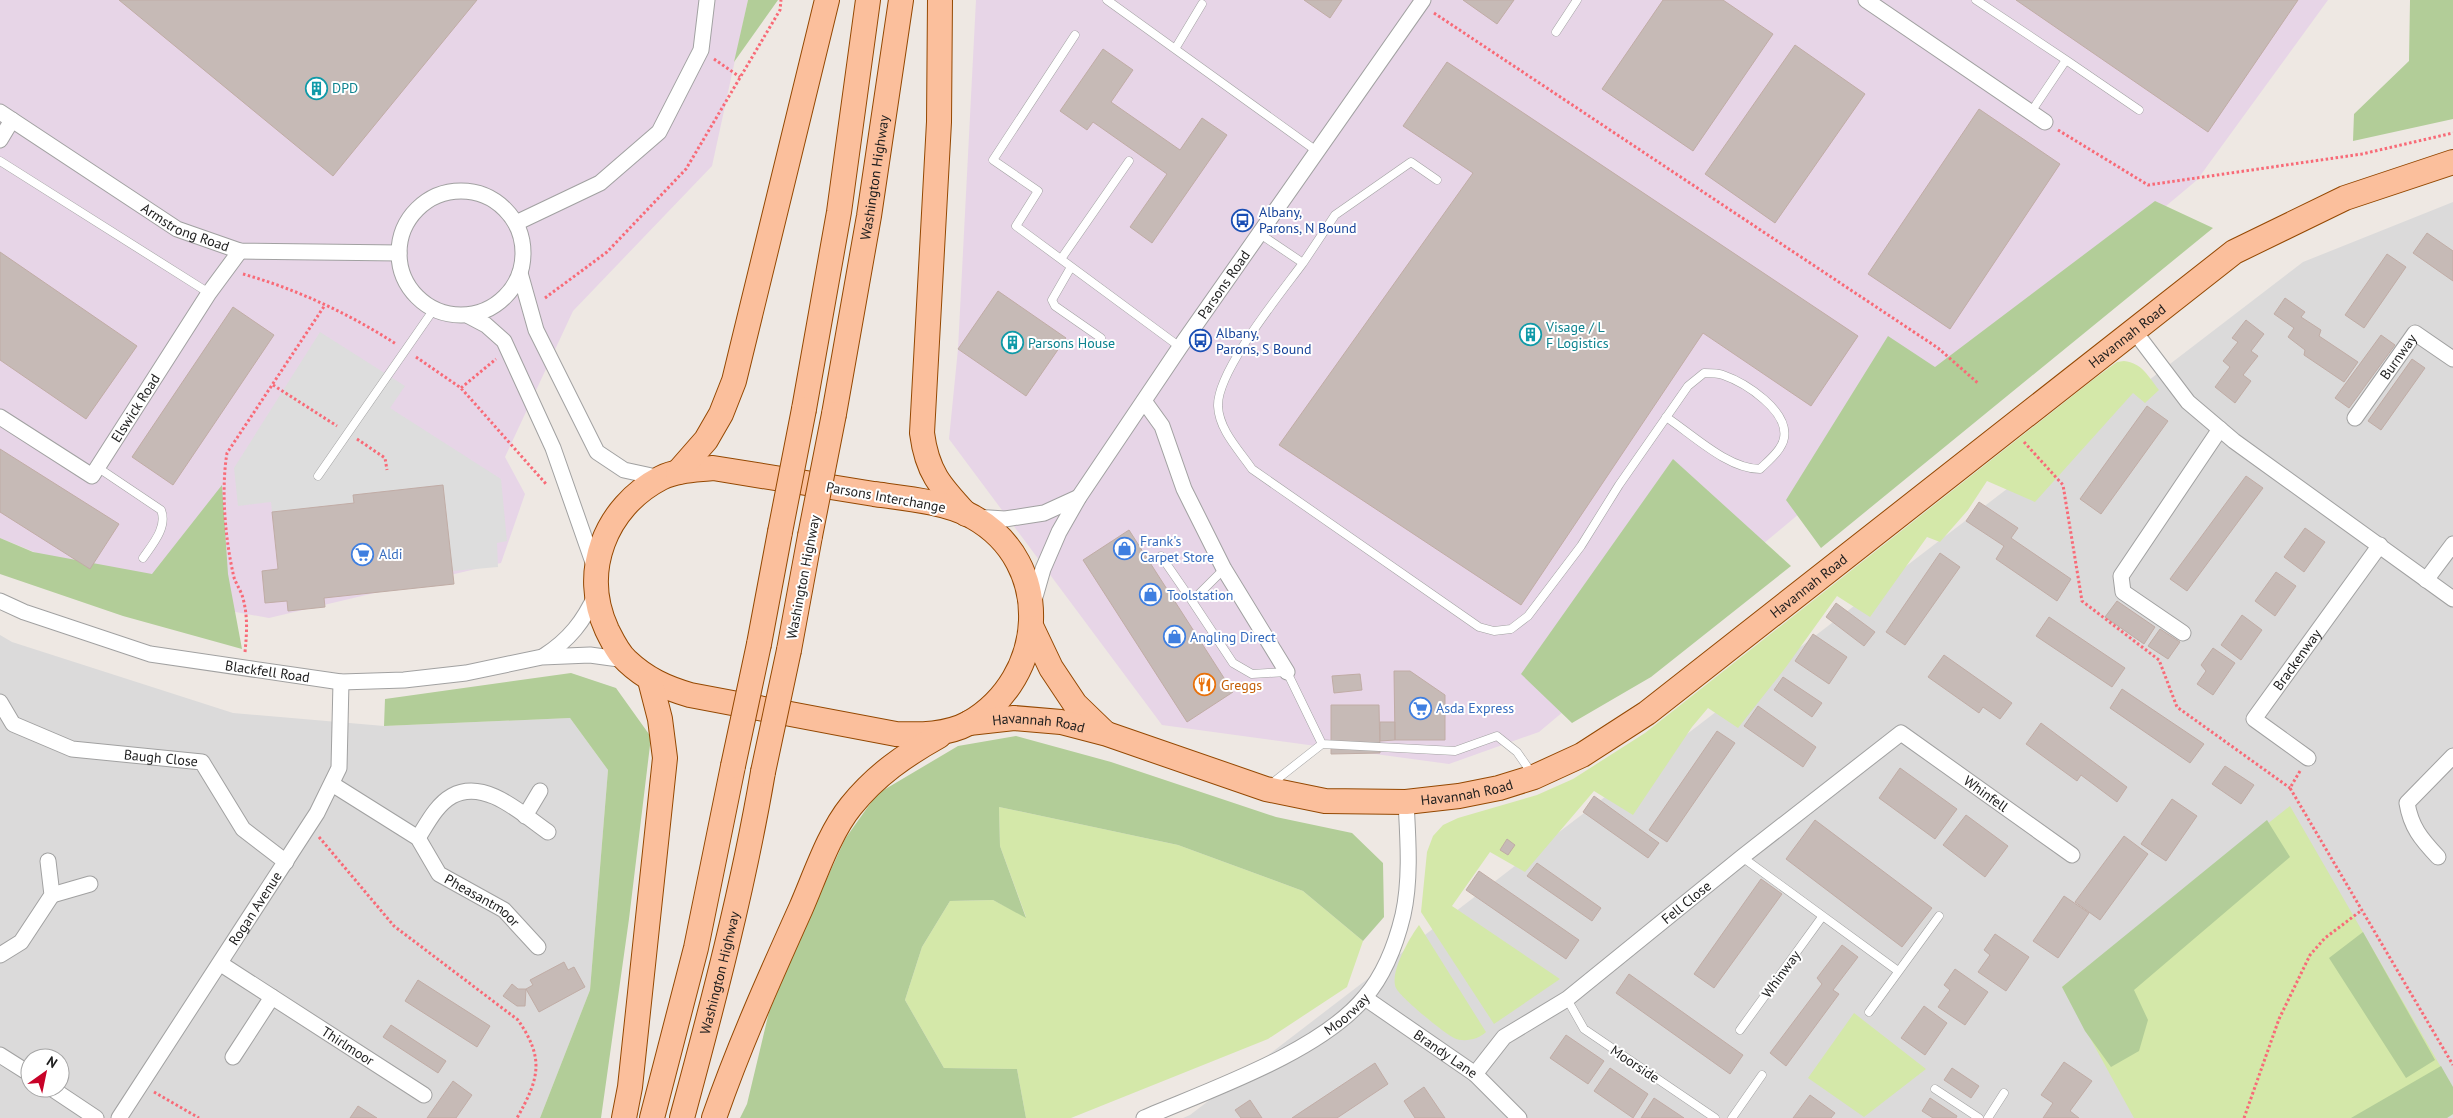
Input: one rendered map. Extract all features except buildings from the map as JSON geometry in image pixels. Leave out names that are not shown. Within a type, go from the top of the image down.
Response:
[{"type":"main road","points":[[669,475],[706,440],[722,414],[734,381],[827,0]]},
{"type":"main road","name":"Washington Highway","points":[[652,1118],[696,948],[760,644],[839,212],[868,0]]},
{"type":"main road","name":"Washington Highway","points":[[682,1118],[716,991],[751,844],[763,772],[789,650],[834,414],[869,216],[901,0]]},
{"type":"main road","points":[[940,0],[938,122],[922,432],[925,457],[940,486],[970,515]]},
{"type":"main road","name":"Havannah Road","points":[[958,727],[1014,718],[1061,722],[1106,734],[1266,789],[1325,801],[1406,802],[1459,796],[1500,788],[1534,777],[1582,756],[1647,713],[2135,332],[2234,252],[2345,198],[2453,162]]},
{"type":"main road","name":"Parsons Interchange","points":[[713,468],[926,502],[970,515],[992,530],[1012,553],[1025,579],[1032,618],[1026,657],[1013,684],[993,706],[958,727],[920,735],[896,734],[690,695],[669,689],[650,680],[626,660],[612,640],[601,617],[596,594],[595,570],[606,532],[628,500],[669,475],[713,468]]},
{"type":"main road","name":"Havannah Road","points":[[1032,618],[1051,668],[1075,704],[1106,734]]},
{"type":"main road","points":[[624,1118],[630,1087],[664,758],[660,720],[650,680]]},
{"type":"main road","points":[[714,1118],[753,1016],[829,844],[850,807],[876,779],[906,755],[958,727]]},
{"type":"street","points":[[516,223],[600,184],[659,132],[701,50],[707,0]]},
{"type":"street","points":[[1866,0],[2045,122]]},
{"type":"street","name":"Parsons Road","points":[[1032,618],[1043,570],[1059,532],[1079,497],[1180,347],[1422,2]]},
{"type":"street","points":[[0,140],[6,116]]},
{"type":"street","name":"Armstrong Road","points":[[6,116],[177,229],[240,251],[399,253]]},
{"type":"street","points":[[449,192],[471,192],[487,196],[505,209],[516,223],[523,241],[524,257],[520,273],[513,288],[498,304],[487,312],[469,316],[450,315],[419,299],[406,282],[399,253],[402,232],[417,210],[434,197],[449,192]]},
{"type":"street","name":"Elswick Road","points":[[97,467],[209,293],[240,251]]},
{"type":"street","points":[[520,273],[536,330],[597,452],[624,470],[669,475]]},
{"type":"street","points":[[469,316],[486,325],[504,341],[553,448],[595,570]]},
{"type":"street","points":[[2135,332],[2188,402],[2220,429],[2453,599]]},
{"type":"street","name":"Burnway","points":[[2354,418],[2415,333],[2453,359]]},
{"type":"street","points":[[1144,401],[1162,426],[1184,489],[1224,569],[1287,672]]},
{"type":"street","points":[[0,418],[92,476],[97,467]]},
{"type":"street","points":[[2183,633],[2123,592],[2121,576],[2220,429]]},
{"type":"street","points":[[970,515],[1005,519],[1044,513],[1079,497]]},
{"type":"street","points":[[2426,580],[2453,544]]},
{"type":"street","name":"Brackenway","points":[[2308,758],[2254,719],[2380,545]]},
{"type":"street","name":"Blackfell Road","points":[[542,656],[572,634],[581,622],[596,594]]},
{"type":"street","name":"Blackfell Road","points":[[0,601],[24,612],[150,654],[341,682],[404,680],[466,673],[542,656],[590,655],[626,660]]},
{"type":"street","name":"Rogan Avenue","points":[[119,1118],[221,964],[309,825],[332,784],[339,768],[341,682]]},
{"type":"street","name":"Baugh Close","points":[[0,705],[13,724],[72,749],[202,762],[242,829],[286,862]]},
{"type":"street","name":"Whinfell","points":[[1901,733],[2072,855]]},
{"type":"street","name":"Fell Close","points":[[1475,1074],[1504,1037],[1566,999],[1742,856],[1901,733]]},
{"type":"street","points":[[2438,857],[2422,840],[2410,819],[2407,803],[2453,756]]},
{"type":"street","name":"Pheasantmoor","points":[[332,784],[418,838],[440,874],[504,910],[538,946]]},
{"type":"street","points":[[418,838],[434,813],[452,796],[477,791],[502,800],[548,832]]},
{"type":"street","points":[[525,816],[540,791]]},
{"type":"street","name":"Moorway","points":[[1144,1118],[1289,1053],[1321,1035],[1364,998],[1385,968],[1403,916],[1407,880],[1406,802]]},
{"type":"street","points":[[0,955],[22,942],[52,895],[48,861]]},
{"type":"street","points":[[52,895],[90,884]]},
{"type":"street","name":"Thirlmoor","points":[[221,964],[424,1095]]},
{"type":"street","points":[[233,1057],[272,997]]},
{"type":"street","name":"Brandy Lane","points":[[1364,998],[1475,1074],[1519,1118]]},
{"type":"street","points":[[0,1055],[20,1068]]},
{"type":"street","points":[[66,1098],[96,1118]]},
{"type":"lane","points":[[1107,0],[1318,152]]},
{"type":"lane","points":[[1556,32],[1577,0]]},
{"type":"lane","points":[[1976,0],[2139,110]]},
{"type":"lane","points":[[1175,49],[1202,4]]},
{"type":"lane","points":[[1076,35],[993,160],[1038,192],[1016,226],[1180,347]]},
{"type":"lane","points":[[2031,112],[2066,60]]},
{"type":"lane","points":[[1061,259],[1129,161]]},
{"type":"lane","points":[[0,162],[209,293]]},
{"type":"lane","points":[[1437,180],[1411,162],[1335,214],[1240,352],[1221,389],[1218,407],[1226,433],[1252,469],[1479,627],[1494,631],[1511,629],[1528,616],[1581,546],[1619,485],[1666,417],[1688,386],[1704,373],[1722,374],[1747,388],[1776,409],[1785,426],[1784,440],[1776,454],[1760,469],[1749,469],[1735,464],[1666,417]]},
{"type":"lane","points":[[1260,234],[1303,263]]},
{"type":"lane","points":[[1071,267],[1052,300],[1055,306],[1101,338]]},
{"type":"lane","points":[[318,476],[434,308]]},
{"type":"lane","points":[[97,467],[161,510],[164,516],[163,524],[143,558]]},
{"type":"lane","points":[[1161,556],[1233,663],[1252,674],[1287,672],[1322,744]]},
{"type":"lane","points":[[1192,601],[1224,569]]},
{"type":"lane","points":[[1266,789],[1322,744],[1455,751],[1497,736],[1517,752],[1534,777]]},
{"type":"lane","points":[[1742,856],[1898,972]]},
{"type":"lane","points":[[1869,1012],[1940,916]]},
{"type":"lane","name":"Whinway","points":[[1740,1030],[1822,917]]},
{"type":"lane","name":"Moorside","points":[[1566,999],[1584,1029],[1715,1118]]},
{"type":"lane","points":[[1732,1118],[1762,1075]]},
{"type":"lane","points":[[1935,1089],[1979,1118]]},
{"type":"lane","points":[[1988,1118],[2004,1093]]},
{"type":"path","points":[[543,299],[607,252],[686,169],[780,10],[781,0]]},
{"type":"path","points":[[1422,2],[1938,348],[1979,384]]},
{"type":"path","points":[[701,50],[740,76]]},
{"type":"path","points":[[2045,122],[2148,185],[2362,154],[2453,133]]},
{"type":"path","points":[[244,668],[248,625],[242,595],[233,576],[228,545],[225,468],[227,453],[325,305]]},
{"type":"path","points":[[272,384],[385,458],[387,470]]},
{"type":"path","points":[[2022,440],[2063,485],[2082,601],[2159,660],[2177,707],[2290,788],[2453,1065]]},
{"type":"path","points":[[2290,788],[2308,758]]},
{"type":"path","points":[[309,825],[394,926],[518,1020],[531,1038],[537,1064],[532,1090],[517,1118]]},
{"type":"path","points":[[2244,1118],[2279,1019],[2310,955],[2325,938],[2362,910]]},
{"type":"path","points":[[141,1084],[199,1118]]},
{"type":"shaded area","points":[[0,0],[748,0],[712,166],[573,311],[505,457],[525,494],[501,563],[269,618],[137,594],[0,538]]},
{"type":"shaded area","points":[[976,0],[2328,0],[2197,180],[1539,732],[1449,764],[1162,725],[949,439],[958,349]]},
{"type":"shaded area","points":[[2453,202],[2453,1118],[1183,1118],[1190,1115],[2303,262]]},
{"type":"shaded area","points":[[320,332],[405,386],[390,408],[501,479],[507,541],[497,543],[498,567],[452,571],[442,485],[354,495],[354,503],[272,512],[271,502],[238,506],[234,468]]},
{"type":"shaded area","points":[[0,635],[12,642],[233,713],[384,726],[570,718],[608,770],[590,990],[540,1118],[0,1118]]},
{"type":"green space","points":[[748,0],[778,0],[734,62]]},
{"type":"green space","points":[[2410,0],[2453,0],[2453,119],[2353,141],[2354,114],[2409,61]]},
{"type":"green space","points":[[2155,201],[2213,228],[1821,548],[1786,500],[1888,336],[1935,367]]},
{"type":"green space","points":[[2124,361],[2140,367],[2159,390],[2145,403],[2133,393],[2035,502],[1987,481],[1968,510],[1940,542],[1927,537],[1870,617],[1837,596],[1786,667],[1738,728],[1708,708],[1692,727],[1633,815],[1594,791],[1525,872],[1490,852],[1452,906],[1560,979],[1494,1024],[1421,912],[1427,852],[1433,836],[1443,825],[1458,818],[1537,795],[1573,779],[1645,733],[2094,379],[2117,362]]},
{"type":"green space","points":[[1673,459],[1791,566],[1651,677],[1572,723],[1521,674]]},
{"type":"green space","points":[[222,485],[228,574],[242,649],[123,616],[0,574],[0,538],[33,552],[152,574]]},
{"type":"green space","points":[[571,673],[616,688],[651,737],[629,919],[601,1118],[540,1118],[590,990],[608,770],[570,718],[384,726],[385,699]]},
{"type":"green space","points":[[1016,736],[1111,762],[1276,817],[1352,833],[1383,863],[1384,917],[1363,941],[1303,891],[1178,845],[999,807],[1000,846],[1026,918],[993,900],[950,901],[922,947],[905,1000],[944,1068],[1017,1069],[1026,1118],[740,1118],[747,1104],[769,1012],[799,940],[845,839],[877,794],[958,746]]},
{"type":"green space","points":[[2290,806],[2453,1088],[2453,1114],[2447,1118],[2134,1118],[2062,987]]},
{"type":"green space","points":[[999,807],[1178,845],[1303,891],[1363,941],[1347,987],[1268,1039],[1071,1118],[1026,1118],[1017,1069],[944,1068],[905,1000],[922,947],[950,901],[993,900],[1026,917],[1000,846]]},
{"type":"green space","points":[[2267,820],[2290,857],[2134,990],[2148,1020],[2139,1051],[2111,1067],[2085,1031],[2062,987]]},
{"type":"green space","points":[[1419,925],[1486,1032],[1479,1037],[1471,1040],[1454,1038],[1423,1015],[1396,988],[1395,974],[1398,965],[1406,946]]},
{"type":"green space","points":[[2363,932],[2435,1060],[2406,1078],[2329,958]]},
{"type":"green space","points":[[1854,1013],[1926,1069],[1864,1117],[1808,1078]]},
{"type":"green space","points":[[2441,1066],[2453,1087],[2453,1114],[2447,1118],[2351,1118]]},
{"type":"place","name":"DPD","points":[[316,88]]},
{"type":"place","name":"Albany, Parons, N Bound","points":[[1243,220]]},
{"type":"place","name":"Visage / L F Logistics","points":[[1530,335]]},
{"type":"place","name":"Albany, Parons, S Bound","points":[[1200,341]]},
{"type":"place","name":"Parsons House","points":[[1012,343]]},
{"type":"place","name":"Frank's Carpet Store","points":[[1124,549]]},
{"type":"place","name":"Aldi","points":[[363,554]]},
{"type":"place","name":"Toolstation","points":[[1151,595]]},
{"type":"place","name":"Angling Direct","points":[[1174,637]]},
{"type":"place","name":"Greggs","points":[[1205,685]]},
{"type":"place","name":"Asda Express","points":[[1420,708]]}]
